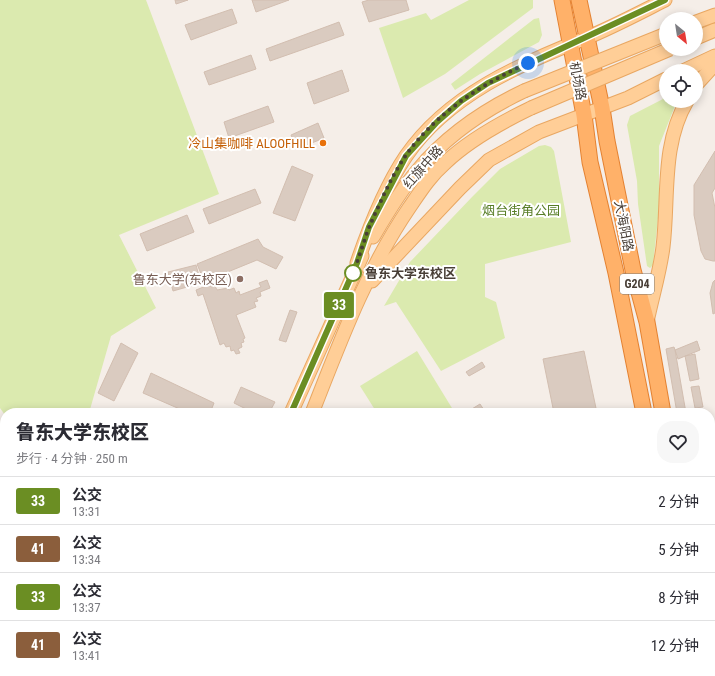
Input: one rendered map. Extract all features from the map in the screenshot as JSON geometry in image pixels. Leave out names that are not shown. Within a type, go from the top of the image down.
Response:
[{"type":"highway","name":"G204","points":[[579,3],[586,38]]},
{"type":"highway","name":"机场路","points":[[563,5],[584,115]]},
{"type":"highway","name":"大海阳路","points":[[586,38],[602,108],[633,270],[647,322],[662,408]]},
{"type":"highway","name":"大海阳路","points":[[584,115],[590,162],[616,273],[643,408]]},
{"type":"main road","points":[[357,263],[369,227],[406,156],[420,139],[461,101],[488,83],[522,65],[570,43],[586,38],[665,0]]},
{"type":"main road","points":[[703,19],[715,15]]},
{"type":"main road","points":[[703,35],[715,30]]},
{"type":"main road","name":"红旗中路","points":[[293,408],[357,263],[383,219],[417,171],[437,149],[461,129],[508,99],[659,37]]},
{"type":"main road","name":"红旗中路","points":[[314,408],[360,294],[396,228],[428,180],[446,162],[471,143],[517,115],[659,54]]},
{"type":"main road","points":[[698,64],[715,56]]},
{"type":"main road","points":[[703,77],[715,64]]},
{"type":"main road","points":[[360,294],[479,168],[501,152],[539,132],[602,108],[659,83]]},
{"type":"main road","points":[[647,322],[663,247],[670,143],[683,108]]},
{"type":"green space","points":[[0,0],[146,0],[219,194],[119,235],[156,308],[111,336],[90,408],[0,408]]},
{"type":"green space","points":[[469,0],[533,0],[533,8],[445,74],[403,98],[379,28],[426,13],[431,20]]},
{"type":"green space","points":[[539,18],[542,35],[539,42],[480,74],[455,90],[451,84],[534,19]]},
{"type":"green space","points":[[659,101],[659,108],[674,108],[659,146],[659,209],[653,265],[650,268],[647,266],[638,204],[637,181],[627,125],[630,116]]},
{"type":"green space","name":"烟台街角公园","points":[[545,145],[551,147],[554,151],[571,242],[485,264],[485,297],[496,302],[505,338],[441,371],[396,302],[384,306],[410,262],[500,169],[539,146]]},
{"type":"green space","points":[[417,351],[452,408],[374,408],[360,386]]},
{"type":"building","points":[[175,0],[188,0],[176,4]]},
{"type":"building","points":[[252,0],[289,0],[256,12]]},
{"type":"building","points":[[369,0],[406,0],[409,10],[369,22],[362,2]]},
{"type":"building","points":[[232,9],[237,23],[191,40],[185,25]]},
{"type":"building","points":[[339,22],[344,35],[270,61],[266,49]]},
{"type":"building","points":[[251,55],[256,69],[209,85],[204,72]]},
{"type":"building","points":[[342,70],[349,91],[314,104],[307,83]]},
{"type":"building","points":[[268,106],[274,122],[229,138],[224,122]]},
{"type":"building","points":[[318,123],[324,138],[297,149],[291,135]]},
{"type":"building","points":[[715,151],[715,188],[712,193],[715,208],[715,261],[713,261],[705,259],[701,251],[694,215],[694,185]]},
{"type":"building","points":[[292,166],[313,175],[295,221],[273,213]]},
{"type":"building","points":[[255,189],[261,203],[209,224],[203,209]]},
{"type":"building","points":[[187,215],[194,232],[147,251],[140,234]]},
{"type":"building","points":[[258,239],[263,247],[283,257],[276,269],[257,260],[208,280],[211,287],[215,286],[217,290],[228,288],[229,290],[234,288],[236,293],[239,291],[240,295],[261,287],[259,283],[267,280],[270,288],[260,292],[261,296],[256,298],[258,301],[254,302],[256,307],[236,315],[245,338],[243,339],[244,342],[241,343],[242,347],[238,349],[240,353],[236,354],[234,350],[231,351],[230,346],[226,347],[224,343],[220,345],[203,294],[198,296],[196,290],[206,286],[197,264]]},
{"type":"building","points":[[196,265],[201,283],[173,291],[168,272]]},
{"type":"building","points":[[715,280],[715,313],[713,314],[710,293]]},
{"type":"building","points":[[290,310],[297,312],[286,342],[279,340]]},
{"type":"building","points":[[697,341],[700,350],[678,359],[675,350]]},
{"type":"building","points":[[121,343],[138,353],[114,401],[98,393]]},
{"type":"building","points":[[674,347],[675,350],[685,408],[676,408],[666,349]]},
{"type":"building","points":[[584,351],[596,408],[553,408],[543,359]]},
{"type":"building","points":[[695,354],[699,379],[690,381],[685,356]]},
{"type":"building","points":[[482,362],[485,367],[469,376],[466,372]]},
{"type":"building","points":[[151,373],[214,403],[212,408],[177,408],[143,393]]},
{"type":"building","points":[[699,386],[703,407],[695,408],[691,387]]},
{"type":"building","points":[[241,387],[275,402],[272,408],[244,408],[234,403]]},
{"type":"building","points":[[480,404],[483,408],[474,408]]},
{"type":"bus line","name":"33","points":[[293,408],[357,263],[369,227],[396,172],[406,156],[420,139],[461,101],[488,83],[516,68],[570,43],[586,38],[665,0]]},
{"type":"place","name":"冷山集咖啡 ALOOFHILL","points":[[323,143]]},
{"type":"place","name":"鲁东大学东校区","points":[[353,273]]},
{"type":"place","name":"鲁东大学(东校区)","points":[[240,279]]},
{"type":"route","points":[[353,273],[351,277],[369,227],[396,172],[406,156],[420,139],[461,101],[488,83],[528,63]]}]
